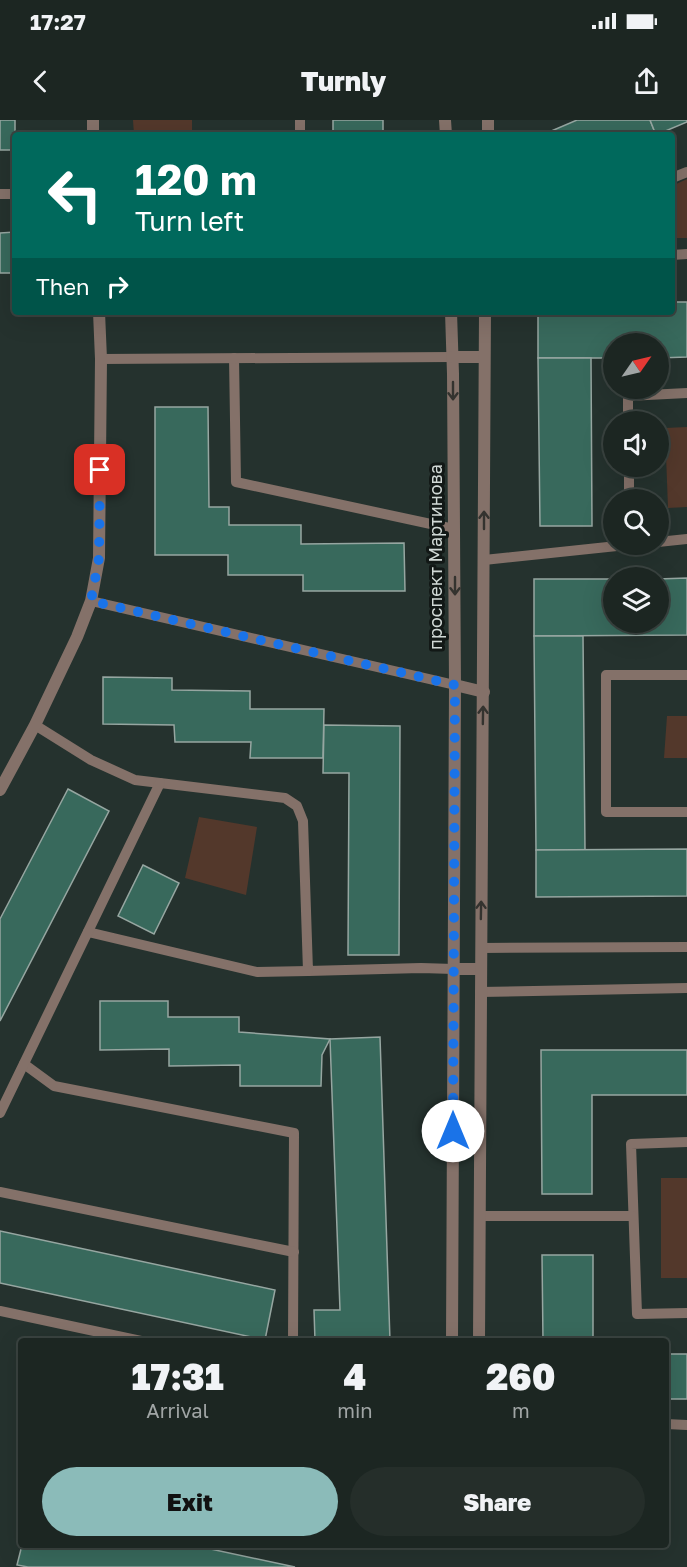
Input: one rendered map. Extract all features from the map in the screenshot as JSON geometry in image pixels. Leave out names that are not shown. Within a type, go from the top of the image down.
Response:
[{"type":"street","points":[[445,120],[453,120]]},
{"type":"street","points":[[0,790],[35,725],[77,638],[91,601],[99,558],[101,359],[99,315]]},
{"type":"street","name":"проспект Мартинова","points":[[451,315],[455,685],[452,1338]]},
{"type":"street","points":[[479,1338],[485,315]]},
{"type":"street","points":[[452,357],[483,357]]},
{"type":"street","points":[[455,685],[484,692]]},
{"type":"street","points":[[454,969],[481,969]]},
{"type":"lane","points":[[101,359],[452,357]]},
{"type":"lane","points":[[234,358],[236,482],[454,530]]},
{"type":"lane","points":[[628,411],[628,396],[687,393]]},
{"type":"lane","points":[[669,541],[687,539]]},
{"type":"lane","points":[[484,560],[603,548]]},
{"type":"lane","points":[[91,601],[455,685]]},
{"type":"lane","points":[[687,675],[606,675],[606,812],[687,812]]},
{"type":"lane","points":[[35,725],[91,760],[135,780],[285,798],[297,806],[303,821],[308,971]]},
{"type":"lane","points":[[0,1113],[160,783]]},
{"type":"lane","points":[[88,932],[257,972],[454,969]]},
{"type":"lane","points":[[481,948],[687,948]]},
{"type":"lane","points":[[480,992],[687,988]]},
{"type":"lane","points":[[24,1064],[54,1086],[294,1133],[293,1338]]},
{"type":"lane","points":[[687,1142],[631,1144],[637,1314],[687,1313]]},
{"type":"lane","points":[[0,1192],[294,1252]]},
{"type":"lane","points":[[480,1216],[633,1215]]},
{"type":"lane","points":[[0,1311],[127,1338]]},
{"type":"lane","points":[[669,1424],[687,1425]]},
{"type":"shaded area","points":[[133,120],[192,120],[192,132],[134,132]]},
{"type":"shaded area","points":[[687,179],[687,238],[675,238],[675,185]]},
{"type":"shaded area","points":[[687,427],[687,507],[669,508],[667,477],[669,477],[669,428]]},
{"type":"shaded area","points":[[667,716],[687,716],[687,758],[664,758]]},
{"type":"shaded area","points":[[199,817],[257,827],[246,895],[185,878]]},
{"type":"shaded area","points":[[661,1178],[687,1178],[687,1278],[661,1278]]},
{"type":"building","points":[[0,120],[15,120],[12,150],[0,150]]},
{"type":"building","points":[[333,120],[383,120],[383,132],[333,132]]},
{"type":"building","points":[[577,120],[650,120],[655,132],[549,132]]},
{"type":"building","points":[[650,120],[687,120],[663,132],[655,132]]},
{"type":"building","points":[[12,232],[12,273],[0,273],[0,233]]},
{"type":"building","points":[[675,302],[687,302],[687,357],[669,358],[669,333],[603,333],[603,358],[538,358],[538,315],[675,315]]},
{"type":"building","points":[[538,358],[591,358],[592,526],[540,526]]},
{"type":"building","points":[[155,407],[208,407],[209,507],[229,507],[229,525],[301,525],[301,544],[404,543],[405,591],[303,591],[303,575],[228,575],[228,555],[155,555]]},
{"type":"building","points":[[687,578],[687,635],[534,636],[534,579],[603,579],[603,633],[669,633],[669,579]]},
{"type":"building","points":[[534,636],[583,636],[585,850],[536,850]]},
{"type":"building","points":[[103,677],[172,678],[172,690],[250,691],[250,709],[324,709],[323,758],[250,758],[251,742],[175,742],[174,725],[103,724]]},
{"type":"building","points":[[324,725],[400,726],[399,955],[348,955],[349,773],[323,773]]},
{"type":"building","points":[[68,789],[109,811],[0,1021],[0,919]]},
{"type":"building","points":[[687,849],[687,896],[536,897],[536,850]]},
{"type":"building","points":[[143,865],[179,883],[154,934],[118,916]]},
{"type":"building","points":[[100,1001],[168,1001],[168,1017],[239,1017],[239,1032],[330,1039],[322,1055],[321,1086],[240,1086],[240,1065],[169,1066],[169,1049],[100,1050]]},
{"type":"building","points":[[380,1037],[390,1338],[315,1338],[314,1310],[340,1310],[330,1039]]},
{"type":"building","points":[[541,1050],[687,1050],[687,1095],[592,1095],[592,1194],[542,1194]]},
{"type":"building","points":[[0,1231],[275,1290],[265,1338],[256,1338],[0,1283]]},
{"type":"building","points":[[542,1255],[593,1255],[593,1338],[543,1338]]},
{"type":"building","points":[[669,1354],[687,1354],[687,1399],[669,1399]]},
{"type":"building","points":[[21,1548],[206,1548],[295,1567],[28,1567],[17,1565]]},
{"type":"route","points":[[100,470],[99,558],[91,601],[455,685],[453,1131]]}]
